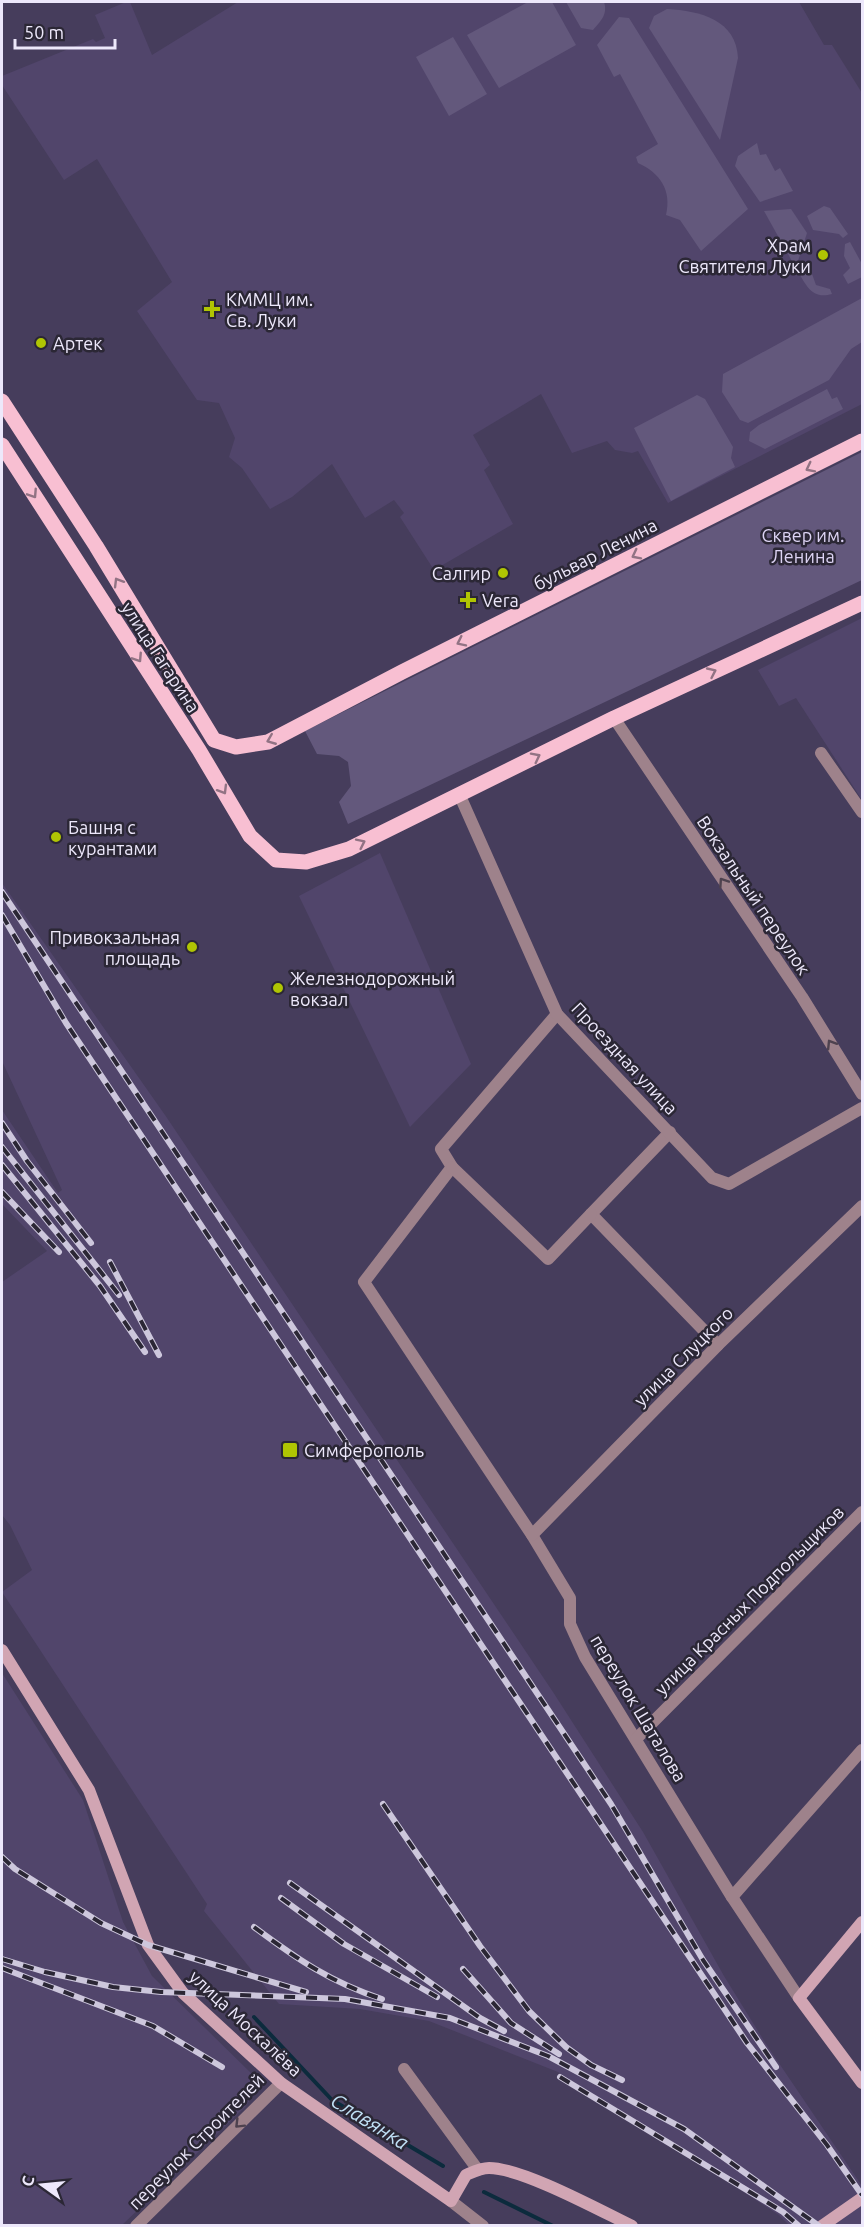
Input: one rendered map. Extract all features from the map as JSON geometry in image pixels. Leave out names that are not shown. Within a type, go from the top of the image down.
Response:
[{"type":"main road","name":"улица Гагарина","points":[[2,401],[96,546],[214,740],[228,747],[247,747]]},
{"type":"main road","name":"бульвар Ленина","points":[[247,747],[268,742],[285,734],[402,672],[862,441]]},
{"type":"main road","name":"улица Гагарина","points":[[2,445],[195,745],[250,836],[276,860],[306,862],[349,849],[460,796]]},
{"type":"main road","points":[[460,796],[614,718],[862,603]]},
{"type":"main road","name":"улица Москалёва","points":[[2,1650],[89,1790],[148,1945],[183,1993],[281,2083],[451,2201]]},
{"type":"main road","points":[[862,1922],[799,1998],[862,2083]]},
{"type":"main road","points":[[451,2201],[466,2175],[478,2170],[498,2169],[525,2177],[632,2226]]},
{"type":"main road","points":[[822,2226],[862,2198]]},
{"type":"street","name":"Вокзальный переулок","points":[[614,718],[620,732],[802,998],[862,1094]]},
{"type":"street","points":[[822,753],[862,812]]},
{"type":"street","name":"Проездная улица","points":[[460,796],[557,1014],[712,1178],[729,1184],[862,1108]]},
{"type":"street","points":[[557,1014],[441,1149],[452,1167],[548,1259],[670,1132]]},
{"type":"street","name":"переулок Шаталова","points":[[452,1167],[364,1281],[532,1535],[570,1598],[570,1624],[585,1657],[732,1897],[799,1998]]},
{"type":"street","name":"улица Слуцкого","points":[[532,1535],[718,1345],[862,1206]]},
{"type":"street","points":[[591,1214],[718,1345]]},
{"type":"street","name":"улица Красных Подпольщиков","points":[[636,1739],[862,1512]]},
{"type":"street","points":[[732,1897],[862,1750]]},
{"type":"street","points":[[404,2069],[478,2170]]},
{"type":"street","name":"переулок Строителей","points":[[136,2226],[281,2083]]},
{"type":"street","name":"улица Москалёва","points":[[451,2201],[483,2226]]},
{"type":"shaded area","points":[[130,2],[152,55],[238,2],[799,2],[824,45],[832,45],[862,93],[862,404],[668,503],[638,451],[632,453],[615,450],[607,441],[572,453],[541,394],[473,435],[490,465],[484,470],[513,524],[434,570],[400,517],[404,513],[394,500],[365,518],[332,464],[292,497],[270,509],[242,468],[229,457],[235,438],[219,403],[197,400],[137,311],[172,282],[97,159],[64,180],[2,85],[2,76],[93,39],[96,42],[105,38],[95,15]]},
{"type":"shaded area","points":[[862,618],[862,800],[796,698],[779,706],[758,670]]},
{"type":"shaded area","points":[[380,853],[471,1064],[410,1127],[299,896]]},
{"type":"shaded area","points":[[2,883],[165,1115],[553,1692],[643,1832],[724,1976],[766,2044],[862,2186],[862,2225],[789,2225],[779,2215],[558,2072],[429,2021],[360,2009],[279,2004],[204,1911],[207,1904],[2,1592],[32,1570],[10,1525],[2,1515],[2,1282],[47,1251],[2,1204],[2,1110],[58,1193],[62,1190],[2,1061]]},
{"type":"shaded area","points":[[2,1673],[83,1800],[123,1922],[152,1976],[254,2076],[254,2094],[245,2107],[122,2225],[2,2225]]},
{"type":"green space","points":[[528,2],[552,2],[576,45],[499,88],[467,35]]},
{"type":"green space","points":[[566,2],[604,2],[604,14],[593,30],[581,28]]},
{"type":"green space","points":[[667,9],[692,12],[714,20],[724,26],[736,45],[738,58],[720,140],[649,28],[654,16]]},
{"type":"green space","points":[[619,17],[629,18],[748,209],[701,251],[680,220],[666,215],[666,190],[658,177],[638,163],[636,157],[658,144],[620,74],[614,77],[597,45]]},
{"type":"green space","points":[[453,37],[487,94],[449,116],[416,57]]},
{"type":"green space","points":[[757,143],[760,155],[766,154],[775,171],[780,168],[793,191],[760,202],[735,166],[738,156]]},
{"type":"green space","points":[[824,206],[830,208],[848,234],[843,238],[839,234],[813,230],[807,216]]},
{"type":"green space","points":[[791,209],[807,233],[798,261],[793,263],[764,211]]},
{"type":"green space","points":[[850,242],[862,264],[862,277],[848,284],[843,275],[850,268],[844,256],[845,244]]},
{"type":"green space","points":[[801,268],[812,274],[816,285],[830,289],[832,294],[819,295],[810,290],[797,270]]},
{"type":"green space","points":[[862,298],[862,342],[851,349],[829,380],[748,423],[740,420],[722,392],[723,374]]},
{"type":"green space","points":[[827,389],[832,399],[837,397],[843,409],[765,449],[749,441],[750,432],[759,425]]},
{"type":"green space","points":[[697,395],[705,399],[733,447],[731,458],[735,467],[671,501],[634,428]]},
{"type":"green space","name":"Сквер им. Ленина","points":[[862,452],[862,580],[348,824],[339,802],[351,786],[348,762],[339,756],[317,754],[305,731]]},
{"type":"waterway","name":"Славянка","points":[[254,2017],[332,2100],[443,2166]]},
{"type":"waterway","name":"Славянка","points":[[484,2192],[553,2226]]},
{"type":"railway","points":[[2,892],[611,1804],[703,1960],[776,2067]]},
{"type":"railway","points":[[2,915],[66,1023],[747,2043],[827,2145],[862,2195]]},
{"type":"railway","points":[[2,1123],[27,1161],[91,1243]]},
{"type":"railway","points":[[2,1147],[119,1295]]},
{"type":"railway","points":[[2,1165],[100,1286],[145,1352]]},
{"type":"railway","points":[[2,1192],[59,1252]]},
{"type":"railway","points":[[110,1262],[159,1355]]},
{"type":"railway","points":[[383,1804],[480,1946],[529,2011],[566,2047],[591,2065],[622,2080]]},
{"type":"railway","points":[[2,1857],[15,1869],[101,1923],[148,1945],[306,1992]]},
{"type":"railway","points":[[290,1883],[480,2018],[504,2031]]},
{"type":"railway","points":[[281,1898],[344,1944],[437,1997]]},
{"type":"railway","points":[[254,1927],[315,1969],[346,1985],[382,1999]]},
{"type":"railway","points":[[2,1959],[45,1972],[113,1987],[161,1992],[345,1999],[450,2018],[548,2056],[684,2129],[819,2226]]},
{"type":"railway","points":[[2,1968],[153,2026],[222,2067]]},
{"type":"railway","points":[[463,1969],[511,2023],[559,2054]]},
{"type":"railway","points":[[560,2077],[783,2212],[799,2226]]},
{"type":"place","name":"Храм Святителя Луки","points":[[823,255]]},
{"type":"place","name":"КММЦ им. Св. Луки","points":[[212,309]]},
{"type":"place","name":"Артек","points":[[41,343]]},
{"type":"place","name":"Салгир","points":[[503,573]]},
{"type":"place","name":"Vera","points":[[468,600]]},
{"type":"place","name":"Башня с курантами","points":[[56,837]]},
{"type":"place","name":"Привокзальная площадь","points":[[192,947]]},
{"type":"place","name":"Железнодорожный вокзал","points":[[278,988]]},
{"type":"place","name":"Симферополь","points":[[290,1450]]}]
